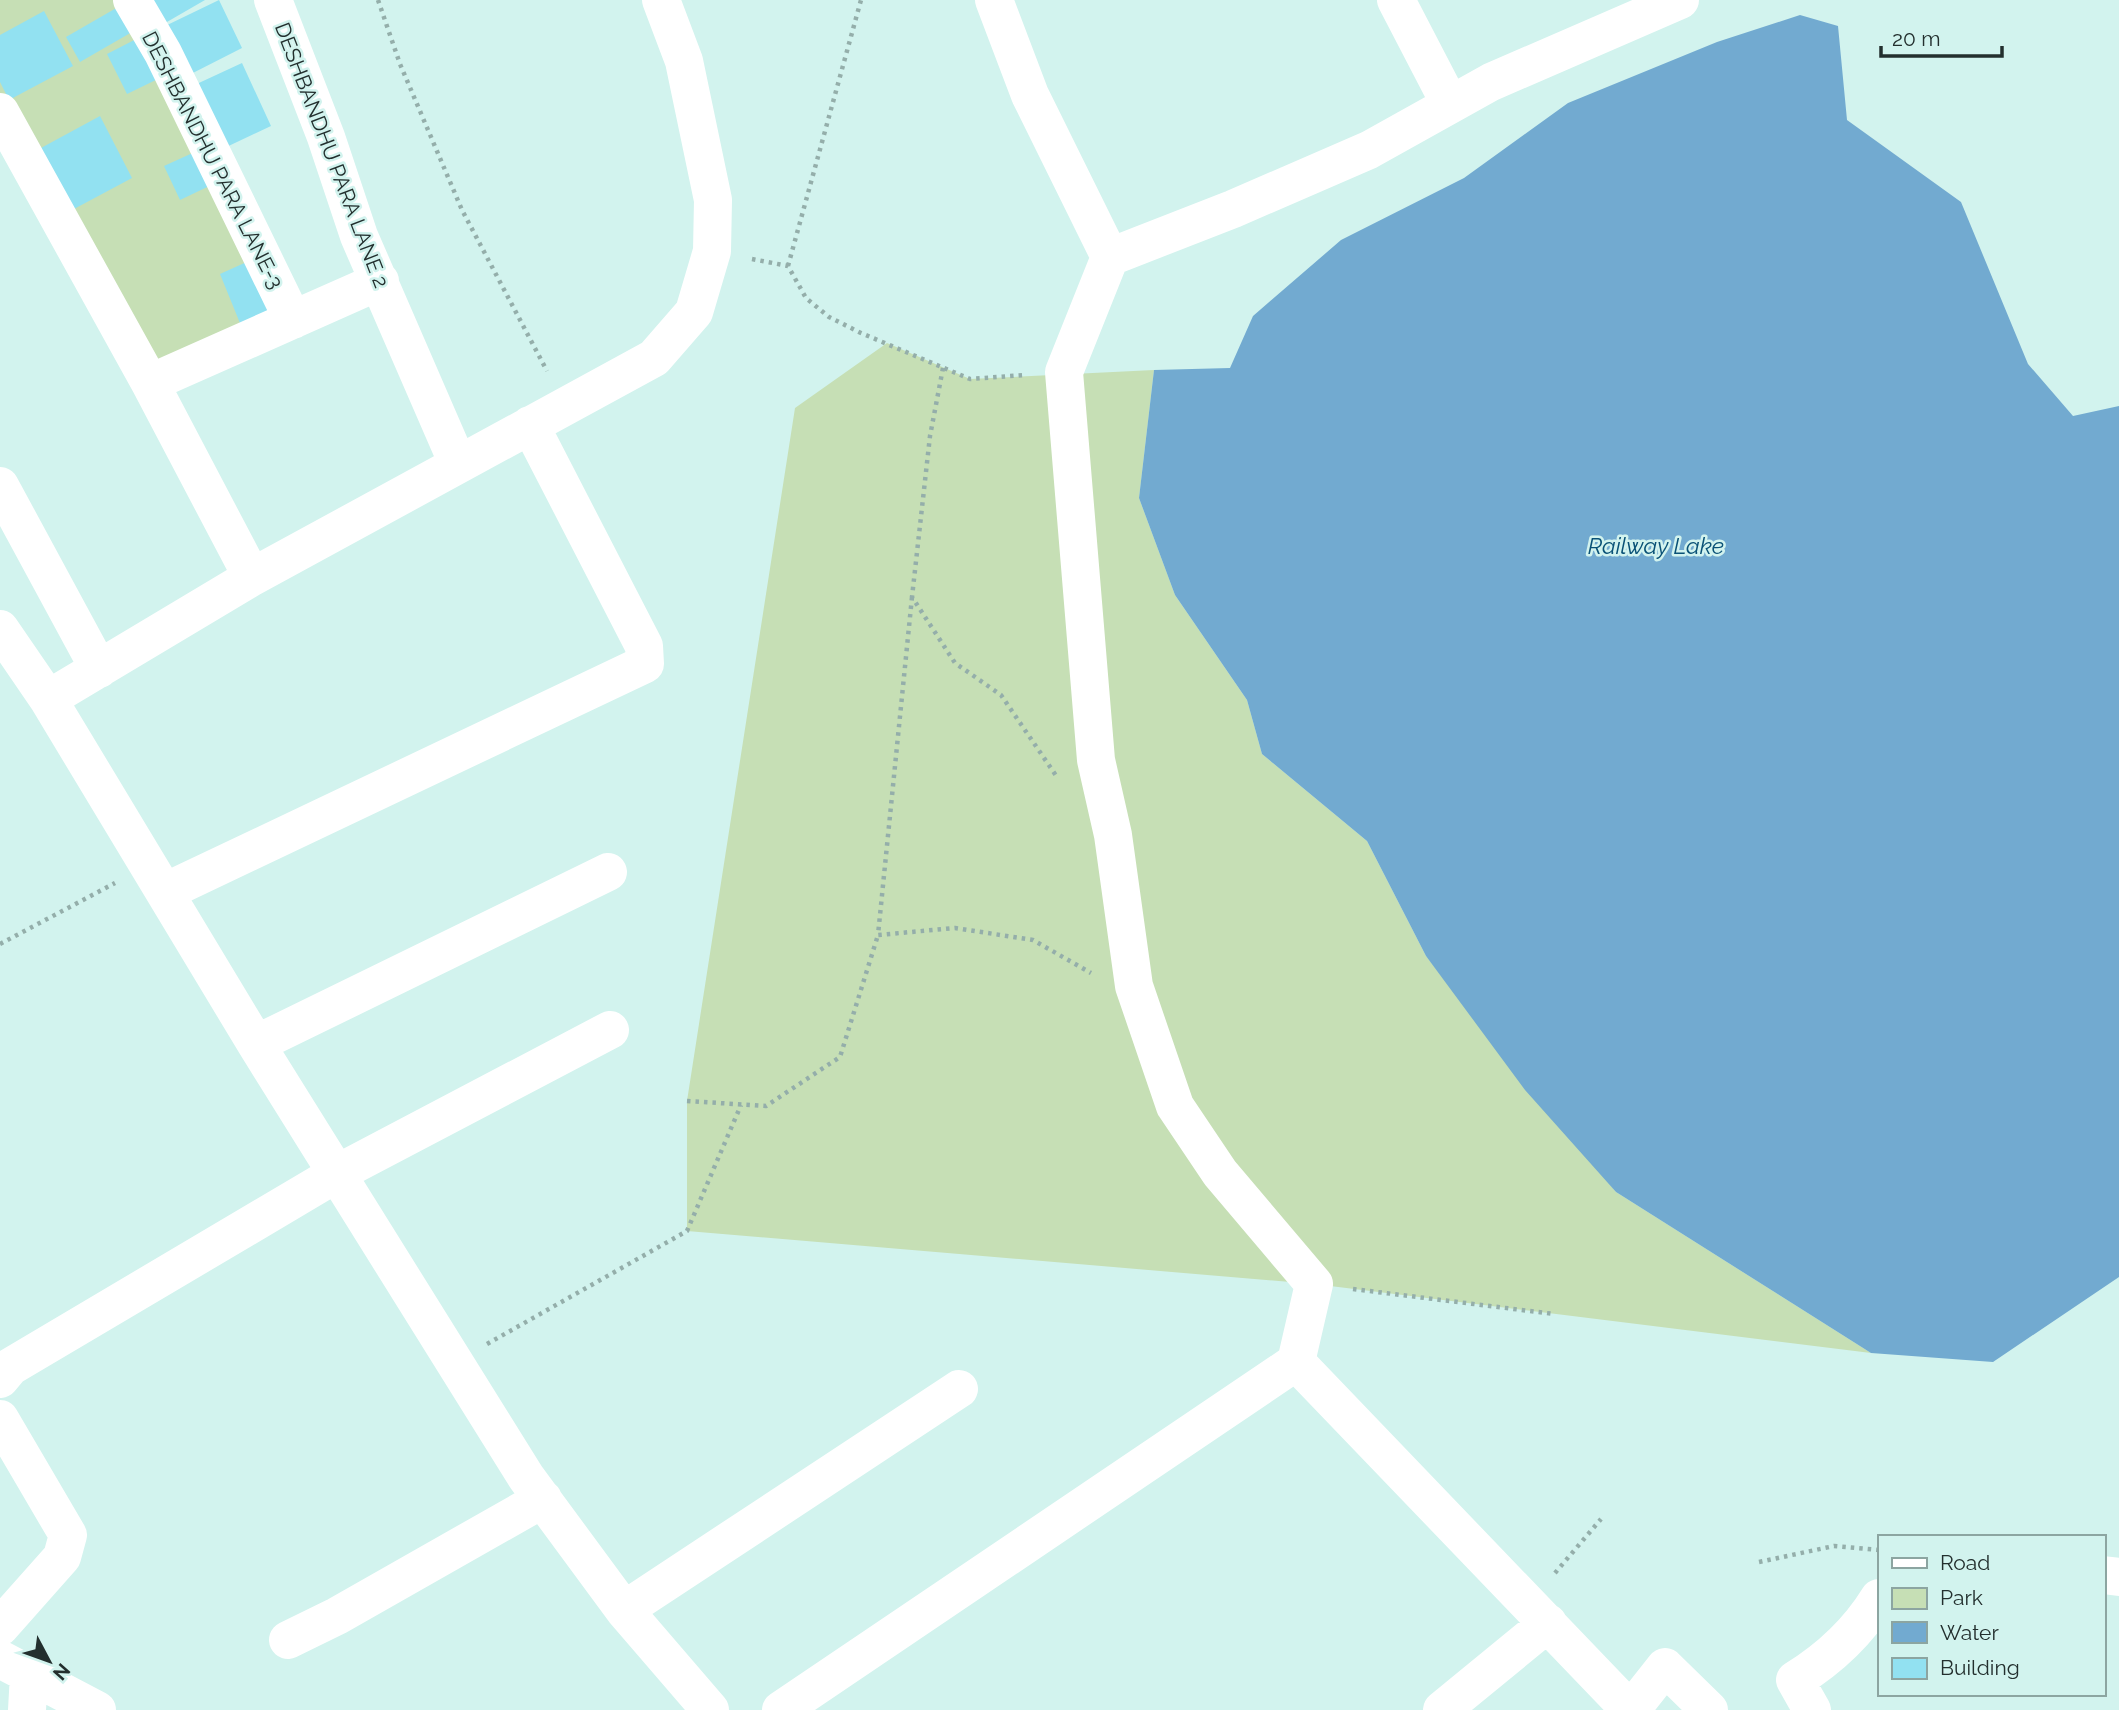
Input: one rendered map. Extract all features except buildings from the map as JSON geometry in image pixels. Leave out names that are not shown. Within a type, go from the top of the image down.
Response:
[{"type":"street","name":"DESHBANDHU PARA LANE-3","points":[[132,0],[163,53],[293,320]]},
{"type":"street","name":"DESHBANDHU PARA LANE 2","points":[[273,0],[326,137],[359,236],[458,464]]},
{"type":"street","points":[[48,699],[252,577],[654,358],[694,312],[712,251],[713,200],[684,61],[661,0]]},
{"type":"street","points":[[994,0],[1030,95],[1110,257]]},
{"type":"street","points":[[1396,0],[1450,104]]},
{"type":"street","points":[[781,1710],[1296,1362],[1314,1284],[1220,1173],[1175,1106],[1134,986],[1113,835],[1096,760],[1064,372],[1110,257],[1233,209],[1369,150],[1491,82],[1680,0]]},
{"type":"street","points":[[0,112],[150,383],[252,577]]},
{"type":"street","points":[[150,383],[380,281]]},
{"type":"street","points":[[158,878],[645,663],[644,646],[530,425]]},
{"type":"street","points":[[0,486],[99,669]]},
{"type":"street","points":[[0,629],[48,699],[453,1363],[543,1499],[624,1610],[710,1710]]},
{"type":"street","points":[[256,1044],[608,873]]},
{"type":"street","points":[[0,1379],[10,1367],[337,1174],[610,1030]]},
{"type":"street","points":[[1296,1362],[1630,1710],[1665,1667],[1709,1710]]},
{"type":"street","points":[[624,1610],[959,1389]]},
{"type":"street","points":[[0,1419],[68,1535],[62,1557],[0,1627]]},
{"type":"street","points":[[288,1640],[337,1616],[543,1499]]},
{"type":"street","points":[[1812,1710],[1795,1680],[1823,1663],[1867,1618],[1878,1600]]},
{"type":"street","points":[[1442,1710],[1539,1613]]},
{"type":"street","points":[[18,1681],[97,1710]]},
{"type":"path","points":[[378,0],[400,64],[462,211],[565,406]]},
{"type":"path","points":[[861,0],[788,266],[806,298],[829,317],[970,379],[1064,372]]},
{"type":"path","points":[[712,251],[788,266]]},
{"type":"path","points":[[687,1101],[766,1106],[840,1057],[878,935],[930,436],[943,368]]},
{"type":"path","points":[[912,597],[955,663],[1001,695],[1061,783]]},
{"type":"path","points":[[0,944],[158,878]]},
{"type":"path","points":[[878,935],[955,928],[1033,940],[1119,989],[1134,986]]},
{"type":"path","points":[[453,1363],[687,1231],[741,1105]]},
{"type":"path","points":[[1314,1284],[1554,1314]]},
{"type":"path","points":[[1539,1613],[1601,1519]]},
{"type":"path","points":[[1759,1562],[1834,1546],[1878,1550]]},
{"type":"green space","points":[[0,0],[131,0],[291,318],[151,379],[0,111]]},
{"type":"green space","points":[[887,343],[970,379],[1154,370],[1139,498],[1175,595],[1247,700],[1262,754],[1367,841],[1426,956],[1616,1192],[1871,1353],[1314,1284],[687,1231],[687,1101],[795,408]]},
{"type":"water","name":"Railway Lake","points":[[1800,15],[1838,26],[1847,120],[1961,202],[2028,364],[2073,416],[2119,406],[2119,1277],[1993,1362],[1871,1353],[1616,1192],[1525,1090],[1426,956],[1367,841],[1262,754],[1247,700],[1175,595],[1139,498],[1154,370],[1230,368],[1253,316],[1341,240],[1464,178],[1568,103],[1717,42]]}]
